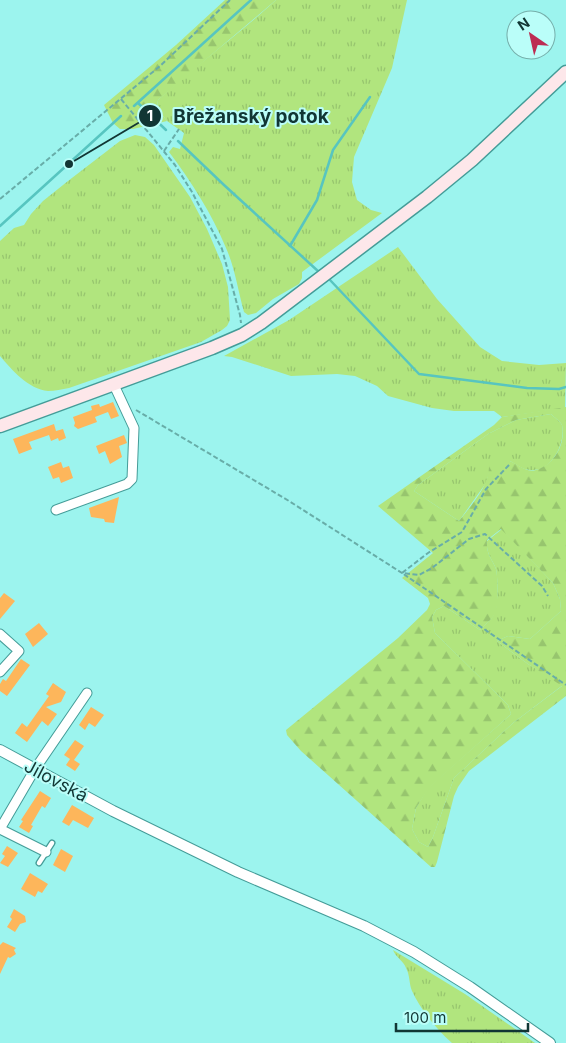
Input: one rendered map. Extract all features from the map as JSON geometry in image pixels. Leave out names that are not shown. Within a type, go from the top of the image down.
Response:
[{"type":"main road","points":[[0,426],[114,385],[242,335],[281,308],[472,160],[566,72]]},
{"type":"street","points":[[56,510],[127,484],[132,480],[134,428],[114,385]]},
{"type":"street","points":[[0,634],[19,651],[0,672]]},
{"type":"street","points":[[46,852],[0,829],[35,769],[87,693]]},
{"type":"street","name":"Jílovská","points":[[0,750],[113,811],[238,872],[364,926],[422,957],[470,987],[550,1043]]},
{"type":"lane","points":[[39,863],[52,843]]},
{"type":"path","points":[[0,199],[160,66],[230,0]]},
{"type":"path","points":[[120,99],[175,165],[192,192],[222,249],[240,315],[242,335]]},
{"type":"path","points":[[164,151],[179,129]]},
{"type":"path","points":[[134,409],[289,501],[402,573],[566,684]]},
{"type":"path","points":[[402,573],[428,553],[462,532],[486,489],[509,465]]},
{"type":"path","points":[[402,573],[420,575],[469,539],[485,534],[542,586],[548,596]]},
{"type":"green space","points":[[225,0],[276,0],[158,100],[157,108],[167,121],[133,129],[120,129],[113,123],[104,105],[176,45]]},
{"type":"green space","points":[[276,0],[407,0],[392,68],[354,157],[352,182],[357,200],[371,210],[382,213],[302,272],[299,284],[273,299],[256,313],[248,315],[244,312],[232,263],[220,235],[200,198],[169,152],[173,147],[180,149],[184,133],[167,121],[157,108],[158,100]]},
{"type":"green space","points":[[135,135],[145,137],[154,145],[190,197],[207,229],[222,264],[228,287],[230,320],[222,330],[201,342],[69,388],[48,391],[34,387],[21,378],[0,356],[0,241],[14,228],[24,225],[43,201],[68,181],[120,141]]},
{"type":"green space","points":[[398,247],[437,299],[480,347],[502,361],[539,365],[566,363],[565,408],[502,417],[494,411],[454,411],[432,408],[388,396],[377,386],[355,376],[337,374],[291,376],[224,356],[289,320]]},
{"type":"green space","points":[[566,407],[566,696],[469,771],[454,796],[437,862],[435,867],[431,867],[301,751],[287,735],[286,730],[398,638],[427,610],[430,604],[428,598],[402,578],[433,553],[378,506],[494,425],[502,417]],"holes":[[[551,414],[562,425],[563,432],[560,446],[553,459],[548,464],[531,471],[504,459],[489,465],[483,488],[459,521],[414,491],[418,485],[488,434],[516,420]],[[501,529],[553,583],[560,599],[561,611],[530,639],[508,636],[497,641],[562,686],[513,723],[454,778],[428,847],[419,842],[412,829],[416,808],[429,788],[511,714],[508,705],[435,633],[432,617],[436,610],[444,606],[480,630],[493,617],[497,609],[497,578],[496,569],[488,553],[487,540]]]},
{"type":"green space","points":[[551,414],[562,425],[563,432],[559,448],[551,462],[538,469],[528,470],[510,461],[489,473],[486,483],[459,521],[414,491],[418,485],[488,434],[516,420]]},
{"type":"green space","points":[[502,529],[553,583],[560,599],[561,611],[530,639],[508,636],[497,641],[528,664],[563,685],[513,723],[454,778],[428,847],[419,842],[412,829],[416,808],[428,788],[511,714],[508,705],[435,633],[432,617],[436,610],[444,606],[480,630],[491,619],[496,609],[497,578],[496,569],[487,550],[487,541]]},
{"type":"green space","points":[[393,950],[465,994],[535,1043],[452,1043],[440,1032],[424,1012],[412,991],[405,965]]},
{"type":"building","points":[[113,402],[119,416],[111,419],[108,412],[95,417],[97,422],[78,429],[74,426],[73,417],[92,410],[91,406],[99,404],[100,407]]},
{"type":"building","points":[[54,424],[56,431],[63,429],[66,438],[59,441],[58,438],[51,441],[49,435],[29,442],[32,449],[19,454],[13,439]]},
{"type":"building","points":[[124,435],[127,443],[119,446],[122,457],[110,464],[105,451],[99,454],[96,446]]},
{"type":"building","points":[[61,462],[63,468],[69,466],[73,478],[61,483],[59,477],[53,479],[48,467]]},
{"type":"building","points":[[119,497],[114,523],[91,517],[89,508]]},
{"type":"building","points":[[4,593],[15,601],[0,619],[0,598]]},
{"type":"building","points":[[39,623],[48,634],[33,647],[25,634]]},
{"type":"building","points":[[21,659],[30,665],[7,696],[0,691],[0,684],[3,679],[6,681]]},
{"type":"building","points":[[53,683],[66,692],[61,702],[46,707],[57,714],[48,726],[42,721],[27,742],[15,733],[22,723],[27,727],[49,696],[46,694]]},
{"type":"building","points":[[91,707],[104,715],[95,727],[89,723],[85,730],[79,725]]},
{"type":"building","points":[[75,740],[84,746],[74,760],[80,764],[75,771],[66,765],[70,759],[64,755]]},
{"type":"building","points":[[40,791],[51,798],[45,808],[42,806],[31,825],[33,826],[29,833],[19,827],[23,821],[21,820]]},
{"type":"building","points":[[72,805],[94,818],[88,828],[73,820],[69,826],[62,822]]},
{"type":"building","points":[[7,846],[18,853],[8,867],[0,863],[5,856],[2,854]]},
{"type":"building","points":[[61,849],[73,856],[65,872],[53,865]]},
{"type":"building","points":[[30,873],[48,884],[42,893],[38,891],[35,897],[21,889]]},
{"type":"building","points":[[14,909],[25,916],[26,922],[20,924],[15,932],[7,927],[12,919],[10,917]]},
{"type":"building","points":[[3,942],[16,948],[14,950],[16,954],[10,958],[8,957],[0,974],[0,945]]},
{"type":"waterway","points":[[134,106],[251,0]]},
{"type":"waterway","points":[[290,246],[317,200],[333,150],[370,97]]},
{"type":"waterway","points":[[138,103],[166,130]]},
{"type":"waterway","points":[[0,226],[121,116]]},
{"type":"waterway","points":[[178,141],[319,272]]},
{"type":"waterway","points":[[330,280],[419,374],[527,388],[559,389],[566,387]]},
{"type":"place","name":"Břežanský potok","points":[[69,164]]}]
